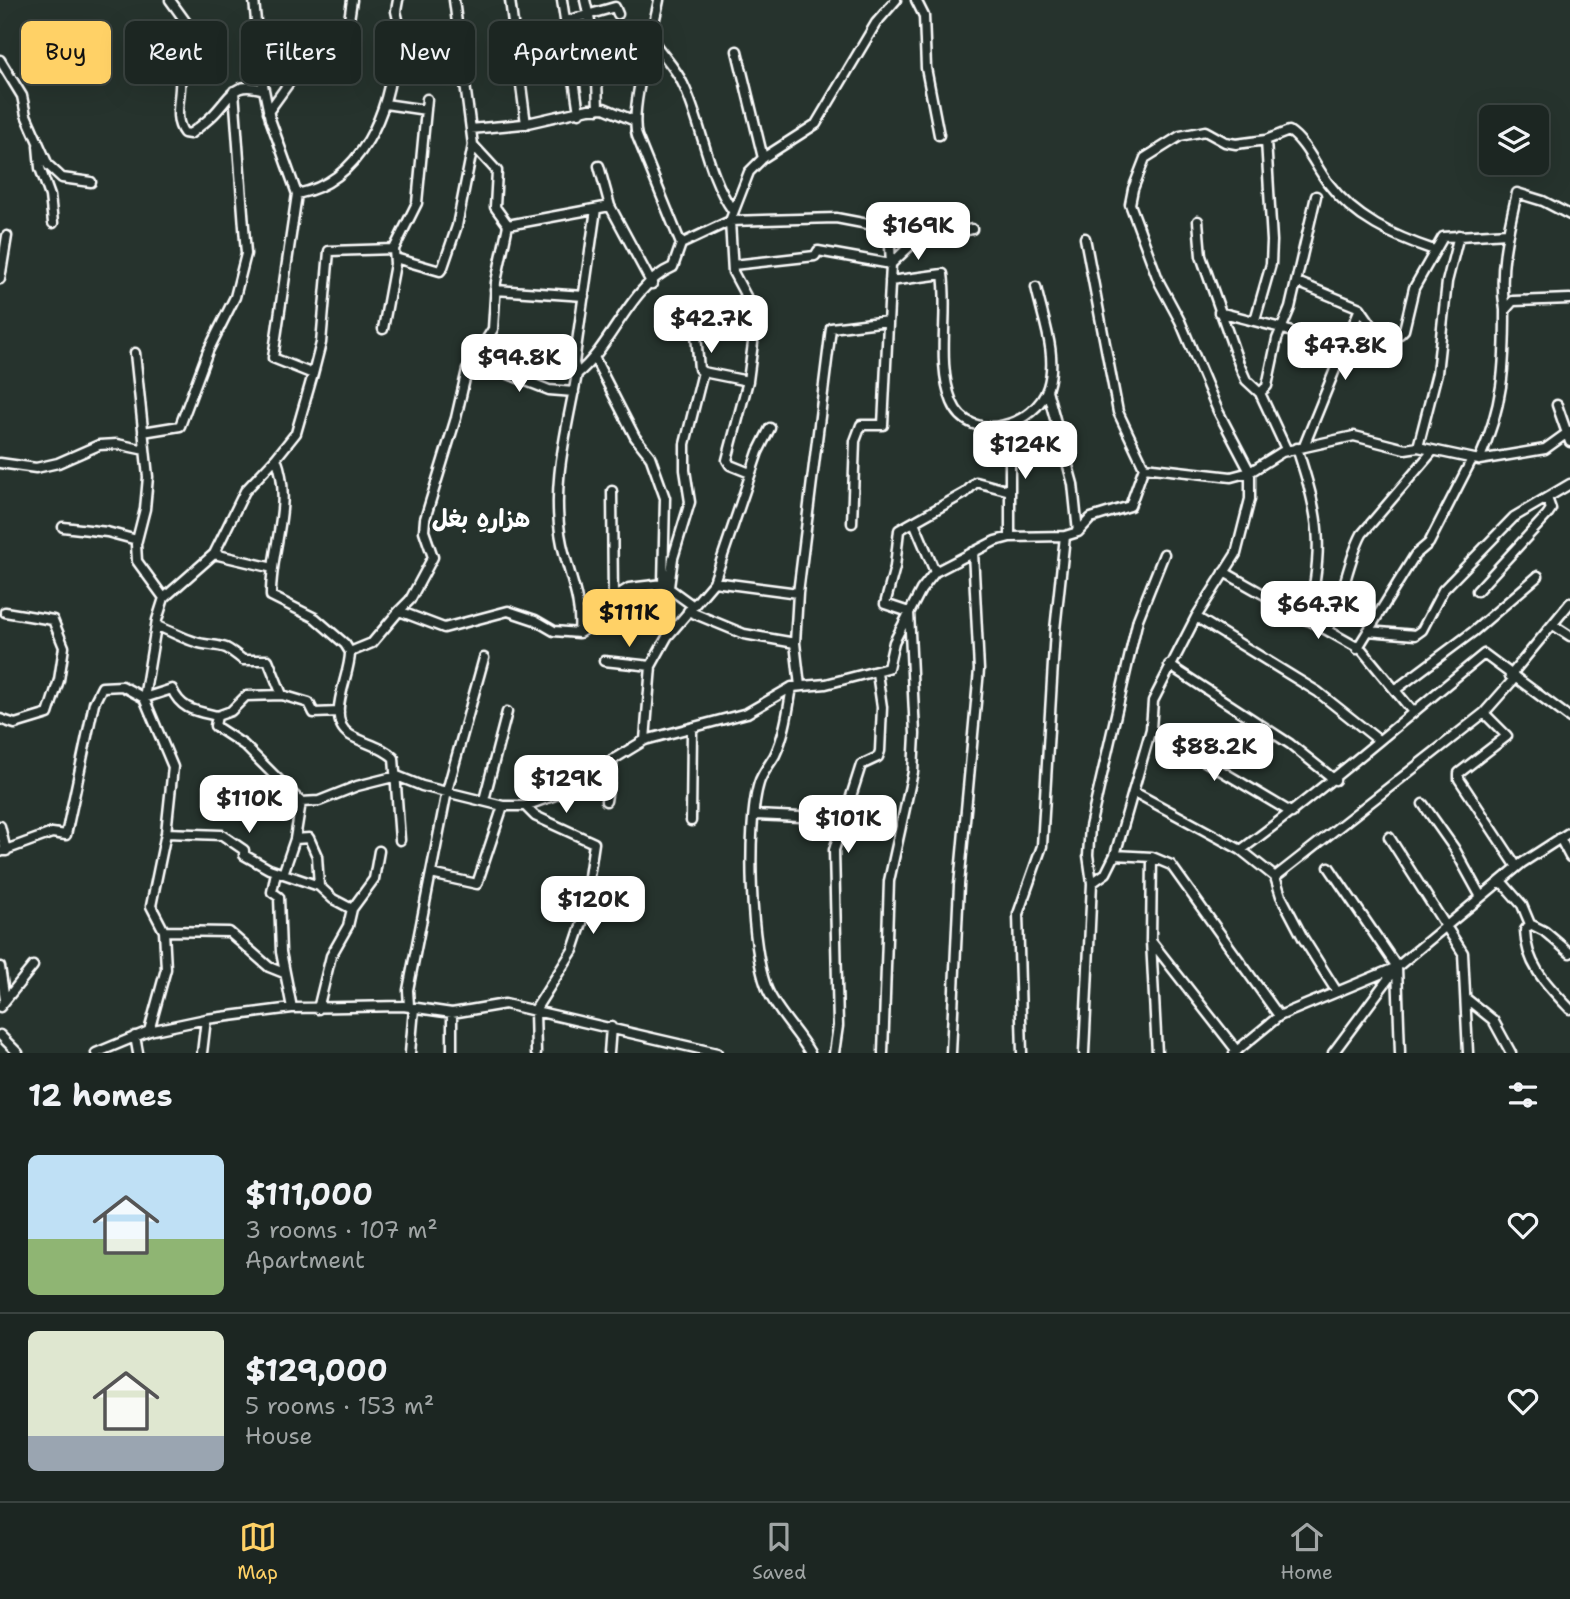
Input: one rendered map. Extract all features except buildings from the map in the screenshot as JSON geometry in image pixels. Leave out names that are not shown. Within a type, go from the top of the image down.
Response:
[{"type":"street","points":[[170,0],[196,36],[194,52],[176,73],[181,86],[180,128],[190,134],[214,115],[234,91],[251,86],[264,90]]},
{"type":"street","points":[[254,0],[268,112],[297,194],[273,358],[313,374]]},
{"type":"street","points":[[268,112],[299,69],[307,67],[322,75],[334,75],[342,67],[352,0]]},
{"type":"street","points":[[297,194],[315,191],[350,168],[366,144],[385,104],[394,50],[404,46],[396,11],[398,0]]},
{"type":"street","points":[[149,1031],[166,969],[164,932],[151,906],[166,833],[173,767],[144,698],[164,598],[214,554],[245,491],[296,433],[321,343],[329,251],[395,253],[428,269],[440,271],[443,267],[457,226],[473,145],[454,0]]},
{"type":"street","points":[[510,0],[526,124]]},
{"type":"street","points":[[562,0],[566,21],[615,7],[618,14]]},
{"type":"street","points":[[585,0],[596,48],[598,109]]},
{"type":"street","points":[[655,21],[659,0]]},
{"type":"street","points":[[750,473],[730,465],[727,460],[748,381],[753,343],[748,300],[733,272],[730,221],[733,211],[749,172],[763,158],[816,124],[876,23],[896,0]]},
{"type":"street","points":[[916,0],[924,16],[926,68],[939,135]]},
{"type":"street","points":[[737,51],[763,158]]},
{"type":"street","points":[[662,53],[682,81],[706,156],[724,198],[733,211]]},
{"type":"street","points":[[0,60],[22,96],[26,115],[55,173],[62,178],[91,182]]},
{"type":"street","points":[[575,84],[579,113]]},
{"type":"street","points":[[577,374],[595,359],[626,308],[660,273],[673,267],[681,244],[637,136],[635,121],[640,84]]},
{"type":"street","points":[[144,432],[180,426],[208,351],[239,281],[246,238],[234,91]]},
{"type":"street","points":[[383,329],[395,253],[417,203],[427,99]]},
{"type":"street","points":[[385,104],[426,110]]},
{"type":"street","points":[[471,129],[526,124],[598,109],[635,121]]},
{"type":"street","points":[[1092,883],[1106,873],[1115,855],[1152,729],[1153,701],[1195,617],[1236,554],[1250,499],[1250,472],[1218,411],[1180,321],[1159,282],[1130,204],[1137,174],[1145,158],[1180,136],[1205,131],[1225,142],[1266,140],[1284,131],[1292,132],[1331,186],[1363,218],[1394,236],[1434,250]]},
{"type":"street","points":[[1255,320],[1271,264],[1266,140]]},
{"type":"street","points":[[39,143],[40,168],[50,196],[53,223]]},
{"type":"street","points":[[349,652],[372,643],[410,600],[433,557],[424,531],[425,519],[456,418],[467,370],[494,329],[495,290],[508,225],[495,206],[497,172],[473,145]]},
{"type":"street","points":[[599,166],[610,206],[652,284]]},
{"type":"street","points":[[1357,649],[1415,555],[1429,543],[1496,422],[1506,351],[1503,297],[1507,233],[1517,193],[1543,201],[1570,215]]},
{"type":"street","points":[[1260,393],[1266,386],[1281,328],[1297,282],[1316,197]]},
{"type":"street","points":[[508,225],[610,206]]},
{"type":"street","points":[[579,633],[579,597],[562,544],[557,503],[561,458],[577,374],[574,363],[596,209]]},
{"type":"street","points":[[681,244],[730,221],[836,218],[890,228],[891,264],[883,425],[861,425],[855,441],[852,523]]},
{"type":"street","points":[[1198,221],[1201,256],[1245,380],[1260,393],[1287,451]]},
{"type":"street","points":[[891,264],[913,243],[972,229]]},
{"type":"street","points":[[1297,282],[1360,308],[1376,331],[1400,334],[1405,330],[1414,288],[1443,237],[1507,233]]},
{"type":"street","points":[[1418,447],[1437,373],[1447,282],[1459,235]]},
{"type":"street","points":[[0,279],[7,236]]},
{"type":"street","points":[[217,716],[215,726],[244,745],[301,802],[319,802],[357,786],[397,776],[502,806],[524,806],[553,796],[645,740],[692,730],[747,713],[796,687],[826,684],[888,668],[894,642],[909,612],[935,572],[1010,537],[1065,536],[1078,532],[1091,518],[1130,506],[1144,467],[1118,412],[1085,238]]},
{"type":"street","points":[[733,265],[815,256],[818,251],[891,264]]},
{"type":"street","points":[[890,281],[943,274],[945,361],[952,401],[962,418],[976,424],[1010,426],[1031,411],[1047,390]]},
{"type":"street","points":[[1036,288],[1052,353],[1047,390],[1073,484],[1078,532]]},
{"type":"street","points":[[495,290],[584,296]]},
{"type":"street","points":[[1505,310],[1513,301],[1570,299]]},
{"type":"street","points":[[1307,620],[1317,578],[1320,532],[1300,447],[1360,308]]},
{"type":"street","points":[[694,311],[697,363],[703,372],[748,381]]},
{"type":"street","points":[[1219,312],[1281,328],[1342,352]]},
{"type":"street","points":[[810,1053],[769,993],[760,969],[754,911],[755,815],[759,783],[776,753],[796,687],[798,593],[831,328],[888,321]]},
{"type":"street","points":[[135,353],[148,477],[145,509],[137,540],[137,561],[164,598]]},
{"type":"street","points":[[595,359],[635,437],[650,456],[665,498],[666,586]]},
{"type":"street","points":[[473,360],[549,390],[574,392]]},
{"type":"street","points":[[666,586],[690,502],[685,470],[685,444],[703,372]]},
{"type":"street","points":[[1557,405],[1569,431],[1570,442]]},
{"type":"street","points":[[1010,426],[1010,537]]},
{"type":"street","points":[[645,740],[650,666],[690,608],[714,582],[750,473],[770,428]]},
{"type":"street","points":[[1144,467],[1193,471],[1218,477],[1250,472],[1287,451],[1300,447],[1354,436],[1405,449],[1418,447],[1476,460],[1545,449],[1569,431]]},
{"type":"street","points":[[0,464],[36,468],[58,463],[99,445],[117,444],[145,450]]},
{"type":"street","points":[[1327,629],[1341,594],[1354,548],[1362,534],[1432,452]]},
{"type":"street","points":[[276,458],[283,476],[282,521],[271,596],[315,618],[345,644],[349,652],[339,712],[346,733],[387,750],[394,758],[400,840]]},
{"type":"street","points":[[909,612],[885,604],[895,567],[899,530],[965,493],[976,482],[1010,491]]},
{"type":"street","points":[[1368,632],[1415,635],[1422,630],[1443,590],[1514,517],[1570,484]]},
{"type":"street","points":[[399,611],[444,628],[508,611],[535,620],[554,631],[579,633],[604,618],[613,598],[612,491]]},
{"type":"street","points":[[1477,591],[1551,509],[1547,498]]},
{"type":"street","points":[[914,522],[935,572]]},
{"type":"street","points":[[63,527],[107,532],[137,540]]},
{"type":"street","points":[[1022,1053],[1018,914],[1042,846],[1055,630],[1065,536]]},
{"type":"street","points":[[951,1053],[959,885],[979,670],[973,552]]},
{"type":"street","points":[[214,554],[273,568]]},
{"type":"street","points":[[1084,1053],[1092,883],[1088,855],[1090,827],[1138,619],[1164,554]]},
{"type":"street","points":[[1224,572],[1362,650],[1412,712]]},
{"type":"street","points":[[1395,690],[1474,631],[1538,576]]},
{"type":"street","points":[[714,582],[798,593]]},
{"type":"street","points":[[613,598],[629,588],[666,586],[690,608],[744,634],[795,643]]},
{"type":"street","points":[[1275,877],[1484,713],[1570,603]]},
{"type":"street","points":[[0,719],[15,724],[48,715],[59,680],[64,647],[53,620],[5,612]]},
{"type":"street","points":[[883,1053],[889,881],[914,760],[909,612]]},
{"type":"street","points":[[1195,617],[1318,692],[1377,739]]},
{"type":"street","points":[[1553,625],[1570,636]]},
{"type":"street","points":[[157,626],[204,644],[214,643],[226,647],[243,660],[268,660],[282,695]]},
{"type":"street","points":[[1241,850],[1335,780],[1377,739],[1484,654],[1570,718]]},
{"type":"street","points":[[410,1053],[411,1008],[408,990],[447,791],[484,658]]},
{"type":"street","points":[[604,661],[650,666]]},
{"type":"street","points":[[1169,665],[1290,744],[1335,780]]},
{"type":"street","points":[[834,1053],[838,1026],[834,850],[861,765],[878,757],[880,751],[882,707],[877,673]]},
{"type":"street","points":[[0,826],[3,851],[52,833],[66,835],[94,703],[102,687],[122,686],[144,698],[173,689],[177,701],[186,708],[217,716],[231,711],[246,696],[282,695],[309,703],[314,713],[339,712]]},
{"type":"street","points":[[484,800],[507,712]]},
{"type":"street","points":[[1484,713],[1507,736],[1459,773],[1460,779],[1517,867]]},
{"type":"street","points":[[1152,729],[1292,813]]},
{"type":"street","points":[[691,821],[692,730]]},
{"type":"street","points":[[606,801],[613,759]]},
{"type":"street","points":[[1134,792],[1241,850],[1275,877],[1280,896],[1337,992]]},
{"type":"street","points":[[292,1008],[284,973],[279,897],[272,892],[295,839],[301,802]]},
{"type":"street","points":[[1423,804],[1454,848],[1481,897]]},
{"type":"street","points":[[431,874],[477,884],[502,806]]},
{"type":"street","points":[[524,806],[535,816],[594,843],[582,923],[573,950],[535,1010],[536,1053]]},
{"type":"street","points":[[755,815],[800,817]]},
{"type":"street","points":[[1333,1053],[1397,967],[1517,867],[1570,832]]},
{"type":"street","points":[[166,833],[222,835],[244,850],[244,855],[280,873],[319,886],[352,909]]},
{"type":"street","points":[[1389,837],[1463,953],[1468,1000],[1468,1053]]},
{"type":"street","points":[[295,839],[309,838],[317,856],[319,886]]},
{"type":"street","points":[[1560,838],[1570,857]]},
{"type":"street","points":[[318,1009],[331,956],[348,926],[352,909],[374,879],[379,850]]},
{"type":"street","points":[[1115,855],[1152,857],[1171,865],[1279,1016]]},
{"type":"street","points":[[1152,857],[1151,941],[1157,1053]]},
{"type":"street","points":[[1329,867],[1397,967],[1400,1053]]},
{"type":"street","points":[[1501,881],[1521,905],[1530,924],[1544,931],[1570,953]]},
{"type":"street","points":[[1530,924],[1525,930],[1525,939],[1537,974],[1570,1009]]},
{"type":"street","points":[[164,932],[229,932],[269,967],[284,973]]},
{"type":"street","points":[[1151,941],[1235,1052],[1279,1016],[1377,973],[1397,967]]},
{"type":"street","points":[[2,1004],[33,966]]},
{"type":"street","points":[[0,967],[2,1004]]},
{"type":"street","points":[[1468,1000],[1493,1020],[1511,1053]]},
{"type":"street","points":[[96,1053],[149,1031],[205,1019],[292,1008],[411,1008],[452,1013],[505,1004],[717,1053]]},
{"type":"street","points":[[452,1013],[452,1053]]},
{"type":"street","points":[[202,1053],[205,1019]]},
{"type":"street","points":[[608,1053],[611,1027]]},
{"type":"street","points":[[0,1035],[18,1053]]},
{"type":"street","points":[[135,1036],[138,1053]]},
{"type":"district","name":"هزارهِ بغل","points":[[481,519]]}]
